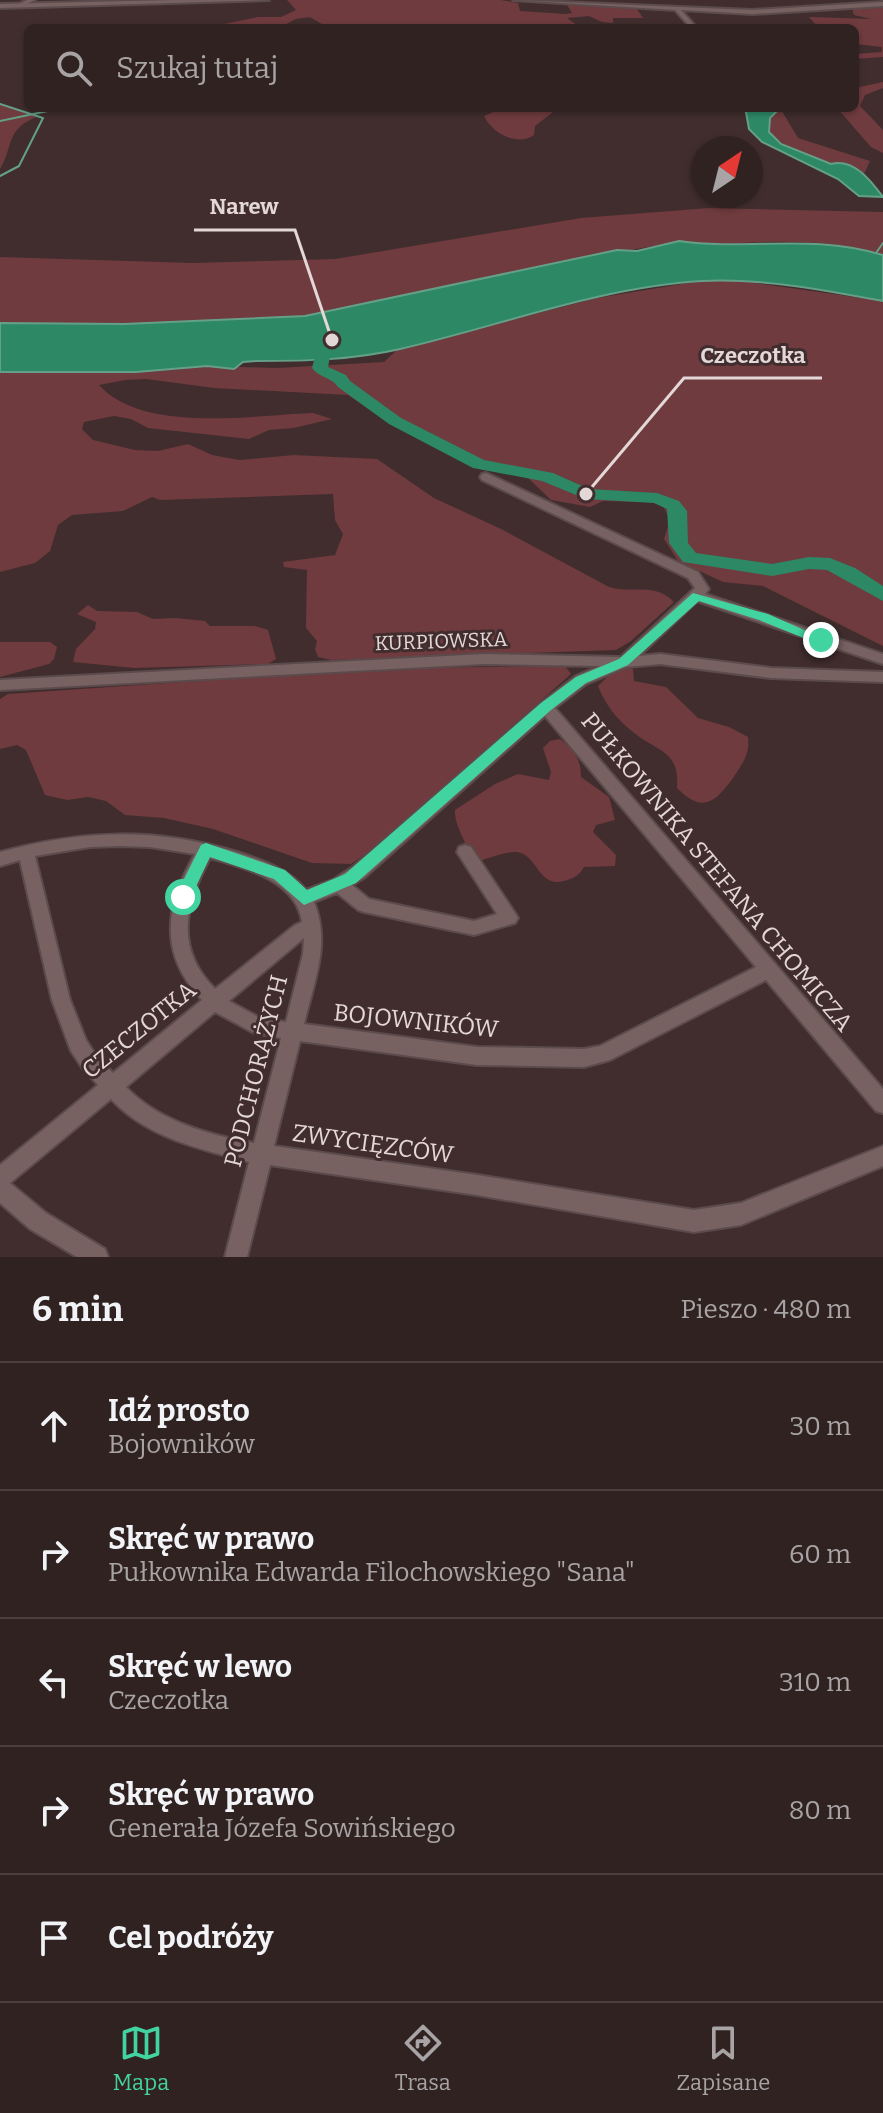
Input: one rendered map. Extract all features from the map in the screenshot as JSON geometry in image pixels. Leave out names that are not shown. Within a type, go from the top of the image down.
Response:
[{"type":"street","points":[[18,6],[32,0]]},
{"type":"street","points":[[0,6],[266,0]]},
{"type":"street","points":[[516,0],[770,12],[883,4]]},
{"type":"street","points":[[585,0],[595,6]]},
{"type":"street","points":[[676,0],[688,8],[686,10]]},
{"type":"street","points":[[835,0],[847,7]]},
{"type":"street","points":[[677,9],[690,24]]},
{"type":"street","points":[[0,859],[69,842],[122,838],[173,842],[206,850],[280,875],[292,883],[304,898],[339,885],[359,872],[546,707],[581,680],[624,662],[702,589],[693,575],[486,477]]},
{"type":"street","points":[[697,596],[883,659]]},
{"type":"street","name":"KURPIOWSKA","points":[[0,685],[484,659],[624,662],[660,659],[771,673],[883,677]]},
{"type":"street","name":"PUŁKOWNIKA STEFANA CHOMICZA","points":[[546,707],[883,1104]]},
{"type":"street","name":"BOJOWNIKÓW","points":[[206,850],[183,897],[178,930],[190,972],[214,1002],[248,1022],[292,1033],[477,1056],[594,1057],[768,970]]},
{"type":"street","name":"ZWYCIĘZCÓW","points":[[26,852],[67,1023],[90,1063],[111,1087],[138,1110],[171,1129],[224,1147],[262,1154],[694,1221],[730,1218],[883,1156]]},
{"type":"street","points":[[339,885],[364,905],[474,928],[509,918],[465,852]]},
{"type":"street","name":"PODCHORĄŻYCH","points":[[236,1257],[312,954],[313,926],[304,898]]},
{"type":"street","name":"CZECZOTKA","points":[[0,1178],[301,930],[313,926]]},
{"type":"street","points":[[0,1189],[38,1221],[97,1257]]},
{"type":"shaded area","points":[[287,0],[501,0],[518,3],[520,11],[566,14],[572,13],[567,5],[571,5],[637,9],[643,18],[613,18],[613,23],[589,16],[567,18],[575,24],[322,24],[310,17],[287,24],[224,24],[258,17],[281,17],[296,10]]},
{"type":"shaded area","points":[[883,6],[883,57],[859,59],[859,54],[882,52],[882,47],[859,44],[859,24],[815,24],[809,17],[871,19],[854,15],[852,8]]},
{"type":"shaded area","points":[[883,82],[883,88],[865,95],[860,106],[883,130],[883,153],[871,147],[840,112],[859,112],[859,87]]},
{"type":"shaded area","points":[[0,104],[37,117],[15,133],[0,169]]},
{"type":"shaded area","points":[[494,112],[553,112],[535,126],[534,135],[520,139],[499,133],[484,116]]},
{"type":"shaded area","points":[[746,112],[776,112],[770,118],[769,132],[781,144],[831,164],[847,164],[867,178],[883,197],[859,196],[838,179],[763,142],[763,136],[756,136],[749,129]]},
{"type":"shaded area","points":[[776,112],[782,112],[798,138],[870,161],[864,174],[860,170],[812,157],[789,147],[769,133],[770,118]]},
{"type":"shaded area","points":[[709,208],[883,212],[883,255],[815,243],[669,244],[617,250],[305,316],[124,324],[0,323],[0,257],[192,263],[335,259],[581,218]]},
{"type":"shaded area","points":[[679,241],[830,245],[883,255],[883,301],[770,283],[702,281],[588,299],[438,340],[365,356],[243,362],[234,369],[207,366],[136,372],[0,372],[0,323],[124,324],[305,316],[617,250],[637,251]]},
{"type":"shaded area","points":[[700,281],[740,281],[883,301],[883,646],[763,586],[723,582],[678,561],[664,539],[670,520],[663,506],[651,502],[603,501],[590,507],[551,500],[527,477],[469,465],[412,432],[395,427],[348,395],[214,388],[146,379],[125,380],[99,385],[118,400],[170,416],[231,418],[313,413],[332,419],[269,430],[249,439],[148,428],[131,419],[114,416],[84,422],[82,429],[93,440],[135,450],[158,451],[188,444],[212,455],[239,460],[294,455],[377,459],[434,498],[501,529],[609,587],[651,590],[674,602],[631,641],[616,650],[331,660],[318,657],[315,649],[317,641],[306,628],[307,570],[284,567],[283,562],[335,555],[343,534],[335,520],[333,494],[160,500],[152,497],[123,511],[72,515],[58,525],[50,551],[35,563],[0,572],[0,372],[136,372],[207,366],[277,368],[384,362],[398,349],[597,298]]},
{"type":"shaded area","points":[[88,605],[97,611],[137,612],[153,619],[205,621],[210,626],[255,626],[268,630],[276,659],[268,664],[134,668],[73,662],[76,649],[95,629],[96,622],[77,614]]},
{"type":"shaded area","points":[[0,642],[50,642],[57,647],[49,664],[0,677]]},
{"type":"shaded area","points":[[565,666],[571,674],[369,852],[351,864],[312,863],[213,829],[164,818],[125,815],[106,801],[88,797],[67,800],[45,795],[26,750],[17,745],[0,749],[0,699],[8,694],[390,668]]},
{"type":"shaded area","points":[[627,667],[633,669],[634,681],[666,687],[698,718],[729,727],[748,737],[747,754],[742,764],[714,799],[701,803],[686,796],[677,788],[675,766],[671,759],[627,727],[608,705],[598,686],[611,673]]},
{"type":"shaded area","points":[[560,739],[576,755],[581,777],[609,797],[615,820],[596,825],[593,832],[616,855],[615,866],[584,867],[573,878],[555,882],[543,876],[524,854],[503,854],[479,861],[469,855],[456,822],[455,810],[495,784],[518,774],[549,780],[551,772],[543,748],[550,741]]},
{"type":"waterway","points":[[0,104],[24,112]]},
{"type":"waterway","points":[[25,112],[32,114]]},
{"type":"waterway","points":[[32,114],[43,112]]},
{"type":"waterway","points":[[0,121],[32,114]]},
{"type":"waterway","points":[[0,176],[19,166],[43,118],[32,114]]},
{"type":"waterway","points":[[876,253],[883,243]]},
{"type":"waterway","name":"CZECZOTKA","points":[[326,341],[322,370],[341,378],[344,384],[395,421],[479,464],[547,477],[586,494],[657,498],[673,505],[678,511],[679,543],[690,558],[772,570],[809,563],[830,564],[849,572],[883,595]]},
{"type":"place","name":"Narew","points":[[332,340]]},
{"type":"place","name":"Czeczotka","points":[[586,494]]},
{"type":"route","points":[[183,897],[206,850],[280,875],[292,883],[304,898],[351,879],[546,707],[581,680],[624,662],[697,596],[764,617],[821,640]]}]
